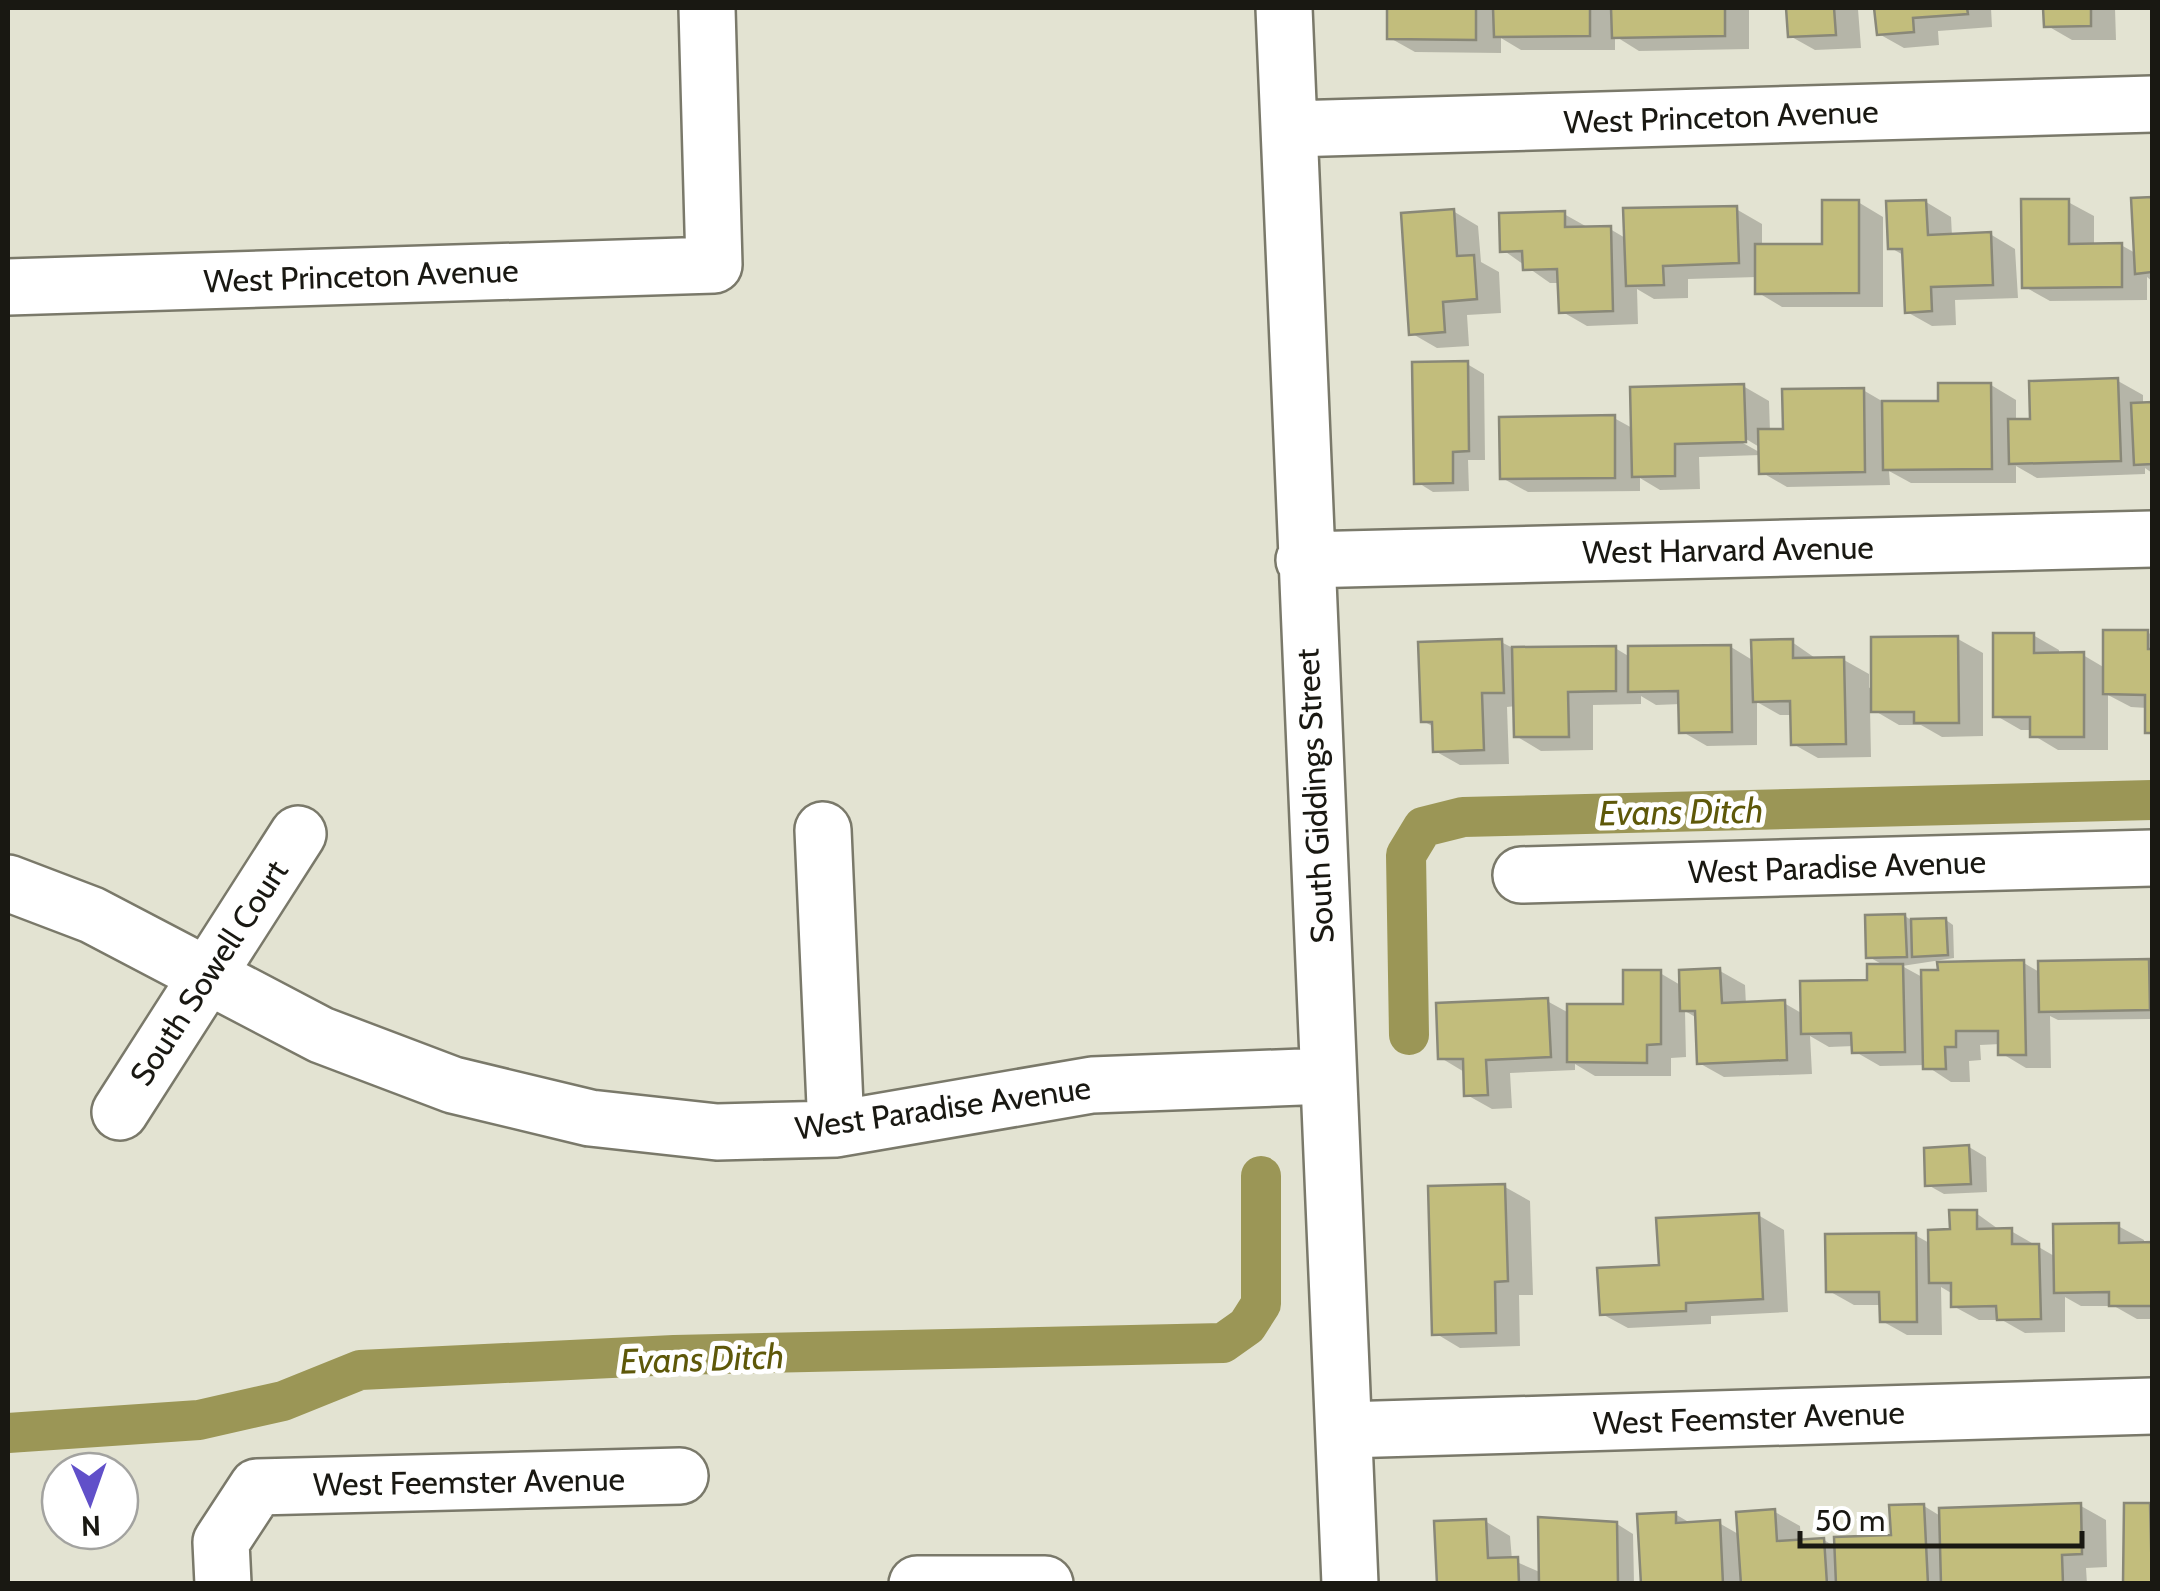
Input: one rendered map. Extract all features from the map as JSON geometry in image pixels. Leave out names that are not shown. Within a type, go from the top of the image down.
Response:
[{"type":"street","name":"West Princeton Avenue","points":[[8,286],[714,264],[707,8]]},
{"type":"street","name":"South Giddings Street","points":[[1284,8],[1304,560],[1350,1584]]},
{"type":"street","name":"West Princeton Avenue","points":[[1290,130],[2152,104]]},
{"type":"street","name":"West Harvard Avenue","points":[[1304,560],[2152,540]]},
{"type":"street","points":[[823,830],[836,1129]]},
{"type":"street","name":"South Sowell Court","points":[[120,1112],[298,834]]},
{"type":"street","name":"West Paradise Avenue","points":[[1522,875],[2152,858]]},
{"type":"street","name":"West Paradise Avenue","points":[[8,883],[92,914],[322,1035],[488,1094],[590,1118],[718,1132],[836,1129],[1092,1085],[1327,1076]]},
{"type":"street","name":"West Feemster Avenue","points":[[1345,1430],[2152,1406]]},
{"type":"street","name":"West Feemster Avenue","points":[[224,1584],[221,1542],[257,1487],[680,1476]]},
{"type":"street","points":[[917,1584],[1046,1584]]},
{"type":"building","points":[[1387,8],[1476,8],[1476,40],[1387,39]]},
{"type":"building","points":[[1493,8],[1590,8],[1590,36],[1494,37]]},
{"type":"building","points":[[1611,8],[1725,8],[1725,36],[1612,38]]},
{"type":"building","points":[[1786,8],[1834,8],[1836,35],[1788,37]]},
{"type":"building","points":[[1874,8],[1967,8],[1968,14],[1913,18],[1914,32],[1877,35]]},
{"type":"building","points":[[2043,8],[2091,8],[2091,26],[2044,27]]},
{"type":"building","points":[[2152,197],[2152,272],[2135,274],[2131,198]]},
{"type":"building","points":[[2021,199],[2069,199],[2069,244],[2122,243],[2122,287],[2022,288]]},
{"type":"building","points":[[1822,200],[1859,200],[1859,293],[1755,294],[1755,244],[1822,244]]},
{"type":"building","points":[[1926,200],[1928,235],[1991,232],[1993,285],[1931,287],[1932,311],[1905,313],[1902,249],[1888,249],[1886,201]]},
{"type":"building","points":[[1737,206],[1739,263],[1663,266],[1664,285],[1626,286],[1623,208]]},
{"type":"building","points":[[1454,209],[1457,256],[1474,255],[1477,299],[1443,302],[1445,332],[1409,335],[1401,213]]},
{"type":"building","points":[[1565,211],[1565,227],[1611,226],[1613,311],[1559,313],[1557,269],[1523,270],[1522,251],[1500,252],[1499,213]]},
{"type":"building","points":[[1468,361],[1469,451],[1453,452],[1453,483],[1414,484],[1412,362]]},
{"type":"building","points":[[2118,378],[2121,461],[2009,464],[2008,419],[2030,419],[2029,381]]},
{"type":"building","points":[[1938,383],[1991,383],[1992,469],[1883,470],[1882,401],[1938,401]]},
{"type":"building","points":[[1744,384],[1746,442],[1675,444],[1675,476],[1632,477],[1630,387]]},
{"type":"building","points":[[1864,388],[1865,472],[1759,474],[1758,429],[1783,429],[1782,389]]},
{"type":"building","points":[[2152,402],[2152,464],[2134,465],[2131,403]]},
{"type":"building","points":[[1615,415],[1615,478],[1500,479],[1499,417]]},
{"type":"building","points":[[2103,630],[2148,630],[2148,649],[2152,649],[2152,733],[2145,733],[2145,695],[2103,694]]},
{"type":"building","points":[[1993,633],[2034,633],[2034,653],[2084,652],[2084,737],[2030,737],[2030,717],[1993,717]]},
{"type":"building","points":[[1958,636],[1959,723],[1914,723],[1914,712],[1871,712],[1871,637]]},
{"type":"building","points":[[1502,639],[1504,693],[1482,693],[1484,750],[1433,752],[1432,722],[1421,722],[1418,642]]},
{"type":"building","points":[[1793,639],[1793,658],[1844,657],[1846,744],[1791,745],[1790,701],[1753,702],[1751,640]]},
{"type":"building","points":[[1731,645],[1732,732],[1679,733],[1678,691],[1628,692],[1628,646]]},
{"type":"building","points":[[1616,646],[1616,691],[1568,692],[1569,737],[1514,737],[1512,647]]},
{"type":"building","points":[[1905,914],[1907,957],[1866,958],[1865,915]]},
{"type":"building","points":[[1946,918],[1948,955],[1912,957],[1911,919]]},
{"type":"building","points":[[2149,959],[2150,1010],[2039,1012],[2038,961]]},
{"type":"building","points":[[2024,960],[2026,1055],[1998,1055],[1998,1031],[1956,1031],[1956,1047],[1945,1047],[1946,1069],[1923,1069],[1921,970],[1938,970],[1937,962]]},
{"type":"building","points":[[1867,964],[1903,964],[1905,1052],[1852,1053],[1851,1033],[1801,1034],[1800,981],[1867,980]]},
{"type":"building","points":[[1720,968],[1722,1003],[1785,1000],[1787,1060],[1697,1064],[1695,1011],[1680,1011],[1679,970]]},
{"type":"building","points":[[1623,970],[1661,970],[1661,1044],[1647,1045],[1647,1063],[1567,1062],[1567,1004],[1623,1004]]},
{"type":"building","points":[[1548,998],[1551,1057],[1486,1060],[1488,1095],[1464,1096],[1463,1059],[1438,1059],[1436,1003]]},
{"type":"building","points":[[1969,1145],[1971,1184],[1925,1186],[1924,1148]]},
{"type":"building","points":[[1505,1184],[1508,1281],[1495,1282],[1496,1333],[1432,1335],[1428,1186]]},
{"type":"building","points":[[1949,1210],[1977,1210],[1977,1229],[2012,1228],[2012,1244],[2039,1244],[2041,1319],[1997,1320],[1996,1306],[1951,1307],[1951,1283],[1929,1283],[1928,1230],[1950,1229]]},
{"type":"building","points":[[1759,1213],[1763,1299],[1686,1303],[1686,1311],[1600,1315],[1597,1268],[1659,1265],[1656,1218]]},
{"type":"building","points":[[2119,1223],[2119,1243],[2152,1242],[2152,1306],[2109,1306],[2109,1292],[2054,1293],[2053,1224]]},
{"type":"building","points":[[1916,1233],[1917,1322],[1880,1322],[1879,1292],[1826,1292],[1825,1234]]},
{"type":"building","points":[[2081,1503],[2082,1554],[2062,1555],[2063,1584],[1941,1584],[1939,1508]]},
{"type":"building","points":[[2124,1503],[2150,1503],[2152,1584],[2123,1584]]},
{"type":"building","points":[[1924,1504],[1928,1584],[1836,1584],[1834,1537],[1891,1535],[1889,1505]]},
{"type":"building","points":[[1775,1509],[1777,1541],[1824,1538],[1827,1584],[1741,1584],[1736,1512]]},
{"type":"building","points":[[1676,1512],[1676,1523],[1720,1520],[1723,1584],[1641,1584],[1637,1514]]},
{"type":"building","points":[[1538,1517],[1617,1522],[1618,1584],[1539,1584]]},
{"type":"building","points":[[1486,1519],[1488,1558],[1518,1557],[1519,1584],[1437,1584],[1434,1521]]},
{"type":"waterway","name":"Evans Ditch","points":[[1409,1035],[1406,855],[1423,827],[1463,817],[2152,800]]},
{"type":"waterway","name":"Evans Ditch","points":[[8,1433],[199,1420],[283,1401],[360,1370],[674,1355],[1223,1343],[1247,1326],[1261,1304],[1261,1176]]}]
